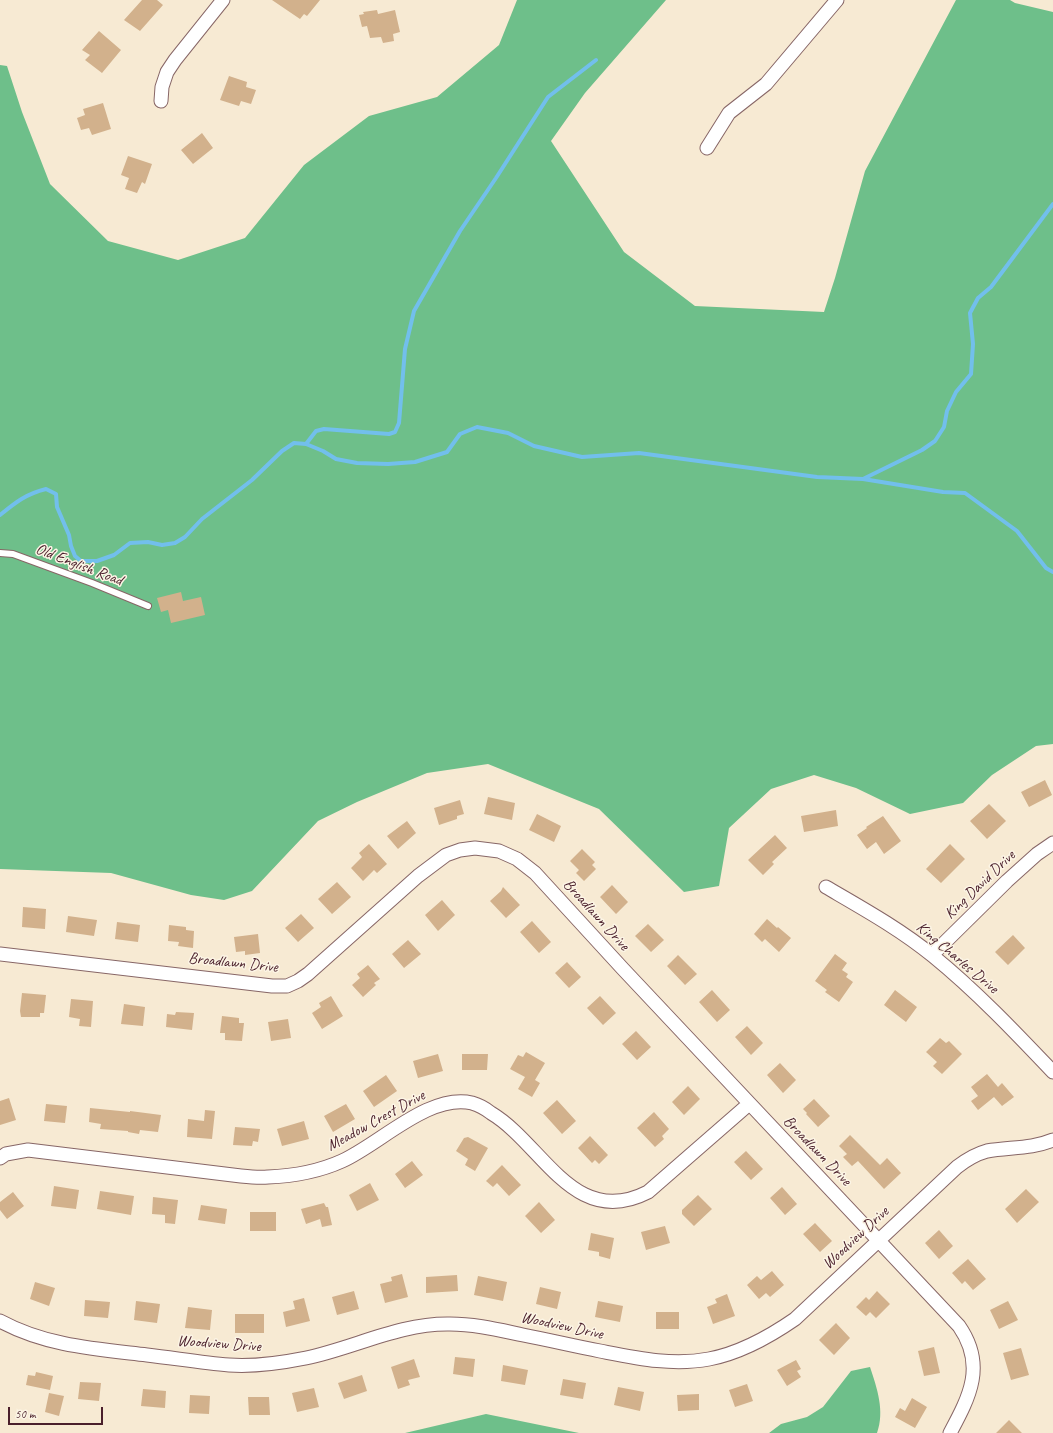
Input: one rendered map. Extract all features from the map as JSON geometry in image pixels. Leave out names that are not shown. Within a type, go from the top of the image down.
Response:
[{"type":"street","points":[[161,101],[162,87],[167,72],[223,0]]},
{"type":"street","points":[[707,148],[729,113],[766,84],[837,0]]},
{"type":"street","name":"King David Drive","points":[[932,955],[1012,877],[1053,843]]},
{"type":"street","name":"Broadlawn Drive","points":[[0,954],[272,986],[287,986],[298,981],[318,967],[418,876],[446,855],[460,850],[475,848],[499,851],[517,859],[535,873],[966,1335],[971,1348],[974,1368],[973,1381],[964,1407],[950,1433]]},
{"type":"street","name":"King Charles Drive","points":[[826,887],[872,914],[932,955],[1006,1022],[1053,1072]]},
{"type":"street","name":"Meadow Crest Drive","points":[[0,1158],[6,1154],[28,1150],[267,1178],[325,1168],[343,1160],[424,1112],[439,1105],[456,1102],[473,1103],[505,1122],[562,1180],[574,1189],[585,1196],[609,1202],[621,1202],[636,1199],[648,1192],[749,1104]]},
{"type":"street","name":"Woodview Drive","points":[[0,1321],[41,1338],[78,1347],[230,1365],[270,1364],[309,1358],[397,1332],[424,1326],[449,1324],[478,1326],[630,1357],[659,1361],[687,1362],[711,1358],[742,1349],[772,1334],[794,1319],[968,1158],[986,1151],[1029,1147],[1053,1140]]},
{"type":"lane","name":"Old English Road","points":[[0,552],[13,554],[85,580],[148,606]]},
{"type":"green space","points":[[517,0],[666,0],[585,93],[551,141],[624,252],[695,306],[824,312],[865,171],[956,0],[1010,0],[1015,3],[1053,12],[1053,744],[1036,746],[992,775],[963,803],[910,814],[856,788],[814,775],[771,789],[729,828],[719,886],[684,892],[599,809],[488,764],[427,773],[357,802],[318,821],[252,891],[224,900],[191,895],[111,873],[0,869],[0,65],[7,66],[22,112],[50,184],[108,241],[178,260],[245,238],[304,165],[369,116],[437,97],[499,45]]},
{"type":"green space","points":[[870,1367],[880,1408],[877,1433],[769,1433],[781,1424],[807,1417],[823,1407],[851,1371]]},
{"type":"green space","points":[[486,1414],[579,1433],[405,1433]]},
{"type":"building","points":[[142,0],[157,0],[163,5],[140,31],[124,20]]},
{"type":"building","points":[[272,0],[320,0],[307,16],[304,14],[300,19]]},
{"type":"building","points":[[377,10],[378,14],[395,10],[400,32],[393,34],[394,41],[383,43],[381,37],[370,38],[367,26],[362,27],[359,15],[364,14],[363,12]]},
{"type":"building","points":[[99,31],[121,50],[102,73],[85,60],[90,55],[82,50]]},
{"type":"building","points":[[229,76],[247,82],[246,87],[256,90],[251,104],[241,101],[239,106],[220,100]]},
{"type":"building","points":[[103,103],[111,129],[92,135],[89,128],[81,130],[77,118],[85,115],[83,109]]},
{"type":"building","points":[[202,133],[213,148],[193,164],[181,150]]},
{"type":"building","points":[[128,156],[152,164],[145,184],[142,182],[137,193],[125,189],[129,178],[121,175]]},
{"type":"building","points":[[181,592],[183,601],[201,597],[205,615],[171,623],[168,610],[161,612],[157,598]]},
{"type":"building","points":[[1045,780],[1052,795],[1029,807],[1021,792]]},
{"type":"building","points":[[488,797],[515,803],[512,820],[484,814]]},
{"type":"building","points":[[460,800],[464,814],[457,816],[457,819],[439,825],[434,808]]},
{"type":"building","points":[[989,804],[1006,821],[987,839],[970,821]]},
{"type":"building","points":[[836,810],[838,826],[804,832],[801,816]]},
{"type":"building","points":[[537,814],[561,826],[554,842],[529,830]]},
{"type":"building","points":[[883,816],[901,841],[884,854],[876,842],[867,849],[857,835]]},
{"type":"building","points":[[407,821],[416,833],[398,849],[387,836]]},
{"type":"building","points":[[775,835],[787,848],[772,862],[774,864],[763,875],[748,860]]},
{"type":"building","points":[[369,844],[387,864],[377,873],[374,870],[363,881],[351,868],[362,857],[359,853]]},
{"type":"building","points":[[950,844],[965,859],[941,883],[926,869]]},
{"type":"building","points":[[582,849],[595,862],[592,865],[596,869],[584,881],[576,873],[579,870],[570,861]]},
{"type":"building","points":[[337,882],[351,897],[332,914],[318,899]]},
{"type":"building","points":[[612,885],[628,902],[616,914],[600,897]]},
{"type":"building","points":[[503,887],[520,905],[506,918],[490,901],[501,891]]},
{"type":"building","points":[[442,900],[455,915],[438,931],[425,915]]},
{"type":"building","points":[[23,907],[46,909],[45,929],[22,927]]},
{"type":"building","points":[[301,914],[314,928],[298,942],[285,928]]},
{"type":"building","points":[[68,916],[97,920],[94,936],[66,932]]},
{"type":"building","points":[[767,919],[791,938],[779,952],[765,939],[762,942],[754,934]]},
{"type":"building","points":[[532,921],[551,942],[539,953],[520,932]]},
{"type":"building","points":[[117,922],[140,925],[138,942],[115,939]]},
{"type":"building","points":[[648,924],[664,940],[651,952],[635,936]]},
{"type":"building","points":[[169,925],[186,927],[186,930],[194,931],[193,948],[178,946],[179,942],[168,941]]},
{"type":"building","points":[[258,934],[260,953],[245,955],[245,951],[236,952],[234,937]]},
{"type":"building","points":[[1013,935],[1025,948],[1008,965],[995,952]]},
{"type":"building","points":[[408,940],[421,954],[404,968],[392,954]]},
{"type":"building","points":[[835,954],[847,963],[842,970],[848,974],[846,977],[853,982],[839,1002],[825,992],[827,990],[815,981]]},
{"type":"building","points":[[678,955],[697,974],[685,985],[667,966]]},
{"type":"building","points":[[567,962],[581,977],[569,988],[555,973]]},
{"type":"building","points":[[368,965],[380,979],[374,983],[376,985],[363,997],[352,985],[360,978],[357,974]]},
{"type":"building","points":[[712,990],[730,1010],[717,1022],[699,1002]]},
{"type":"building","points":[[895,990],[917,1007],[906,1022],[884,1005]]},
{"type":"building","points":[[22,993],[46,995],[44,1013],[40,1013],[40,1017],[21,1017],[20,1011]]},
{"type":"building","points":[[331,996],[343,1016],[322,1029],[312,1013],[321,1007],[319,1003]]},
{"type":"building","points":[[600,996],[616,1013],[603,1025],[587,1008]]},
{"type":"building","points":[[71,999],[93,1001],[91,1027],[79,1026],[80,1019],[69,1017]]},
{"type":"building","points":[[124,1004],[145,1007],[143,1026],[121,1024]]},
{"type":"building","points":[[176,1012],[194,1013],[192,1030],[166,1027],[167,1014],[175,1015]]},
{"type":"building","points":[[222,1016],[239,1018],[239,1023],[244,1023],[242,1041],[225,1040],[225,1033],[220,1033]]},
{"type":"building","points":[[288,1019],[291,1038],[271,1041],[268,1022]]},
{"type":"building","points":[[747,1026],[763,1043],[751,1055],[735,1037]]},
{"type":"building","points":[[636,1031],[651,1047],[637,1060],[622,1044]]},
{"type":"building","points":[[940,1038],[946,1043],[949,1041],[962,1054],[942,1074],[933,1066],[937,1062],[926,1052]]},
{"type":"building","points":[[526,1052],[545,1063],[535,1080],[540,1083],[532,1097],[518,1089],[525,1077],[510,1069],[518,1055],[523,1057]]},
{"type":"building","points":[[438,1054],[443,1071],[418,1078],[413,1061]]},
{"type":"building","points":[[462,1054],[488,1054],[487,1070],[462,1070]]},
{"type":"building","points":[[780,1063],[796,1080],[783,1093],[767,1075]]},
{"type":"building","points":[[987,1074],[998,1087],[1002,1083],[1014,1097],[1002,1106],[994,1097],[978,1110],[971,1101],[978,1096],[971,1087]]},
{"type":"building","points":[[386,1075],[397,1091],[374,1107],[363,1091]]},
{"type":"building","points":[[688,1086],[700,1099],[684,1115],[672,1102]]},
{"type":"building","points":[[9,1098],[16,1120],[0,1125],[0,1101]]},
{"type":"building","points":[[814,1099],[830,1116],[818,1127],[803,1109]]},
{"type":"building","points":[[557,1100],[576,1121],[562,1134],[543,1113]]},
{"type":"building","points":[[46,1104],[67,1106],[65,1123],[44,1121]]},
{"type":"building","points":[[346,1104],[355,1119],[333,1132],[324,1116]]},
{"type":"building","points":[[90,1108],[161,1115],[158,1132],[140,1130],[139,1134],[128,1131],[100,1129],[101,1124],[89,1122]]},
{"type":"building","points":[[205,1110],[215,1111],[212,1139],[187,1137],[188,1119],[204,1121]]},
{"type":"building","points":[[654,1112],[669,1129],[662,1136],[664,1139],[655,1147],[637,1128]]},
{"type":"building","points":[[304,1121],[309,1139],[282,1146],[277,1129]]},
{"type":"building","points":[[235,1127],[260,1129],[258,1142],[253,1141],[252,1146],[233,1145]]},
{"type":"building","points":[[850,1135],[880,1165],[887,1158],[901,1173],[884,1189],[858,1161],[852,1166],[843,1157],[847,1154],[839,1146]]},
{"type":"building","points":[[590,1136],[608,1155],[599,1164],[595,1160],[592,1163],[578,1148]]},
{"type":"building","points":[[468,1137],[488,1148],[475,1171],[465,1165],[468,1159],[456,1151],[464,1138]]},
{"type":"building","points":[[746,1151],[763,1169],[751,1180],[734,1162]]},
{"type":"building","points":[[412,1161],[423,1175],[405,1188],[395,1174]]},
{"type":"building","points":[[502,1165],[521,1185],[509,1196],[497,1183],[493,1187],[486,1181]]},
{"type":"building","points":[[370,1183],[379,1200],[357,1211],[349,1195]]},
{"type":"building","points":[[54,1186],[79,1190],[76,1209],[51,1206]]},
{"type":"building","points":[[782,1187],[797,1204],[785,1215],[770,1198]]},
{"type":"building","points":[[1026,1189],[1039,1202],[1017,1223],[1005,1209]]},
{"type":"building","points":[[100,1191],[134,1196],[131,1215],[97,1209]]},
{"type":"building","points":[[13,1192],[24,1206],[7,1219],[0,1210],[0,1202]]},
{"type":"building","points":[[698,1195],[712,1209],[694,1226],[682,1214],[682,1210]]},
{"type":"building","points":[[153,1197],[178,1200],[175,1224],[165,1223],[165,1215],[152,1214]]},
{"type":"building","points":[[539,1202],[555,1220],[541,1233],[525,1216]]},
{"type":"building","points":[[324,1203],[326,1207],[328,1207],[332,1225],[322,1227],[320,1219],[306,1224],[301,1209]]},
{"type":"building","points":[[201,1205],[227,1209],[225,1224],[198,1220]]},
{"type":"building","points":[[250,1212],[276,1212],[276,1231],[250,1231]]},
{"type":"building","points":[[815,1223],[832,1241],[820,1252],[803,1234]]},
{"type":"building","points":[[665,1226],[670,1243],[646,1250],[641,1232]]},
{"type":"building","points":[[939,1230],[953,1246],[939,1259],[925,1243]]},
{"type":"building","points":[[591,1233],[614,1238],[610,1259],[599,1256],[599,1252],[588,1250]]},
{"type":"building","points":[[968,1259],[986,1279],[973,1290],[965,1281],[962,1284],[952,1273]]},
{"type":"building","points":[[772,1271],[784,1285],[770,1297],[766,1293],[759,1299],[747,1285],[757,1276],[761,1280]]},
{"type":"building","points":[[402,1274],[408,1297],[385,1303],[380,1284],[392,1281],[391,1277]]},
{"type":"building","points":[[457,1275],[458,1291],[426,1293],[426,1277]]},
{"type":"building","points":[[478,1276],[507,1282],[503,1301],[474,1295]]},
{"type":"building","points":[[35,1282],[55,1288],[49,1306],[30,1299]]},
{"type":"building","points":[[540,1287],[561,1292],[557,1309],[536,1304]]},
{"type":"building","points":[[354,1291],[359,1309],[337,1315],[332,1297]]},
{"type":"building","points":[[877,1291],[890,1304],[876,1318],[870,1312],[866,1316],[856,1307],[866,1297],[869,1300]]},
{"type":"building","points":[[727,1294],[735,1316],[713,1324],[707,1307],[717,1303],[715,1299]]},
{"type":"building","points":[[304,1298],[310,1321],[286,1327],[283,1312],[295,1309],[293,1301]]},
{"type":"building","points":[[85,1300],[110,1302],[108,1318],[84,1316]]},
{"type":"building","points":[[136,1301],[160,1304],[157,1323],[134,1320]]},
{"type":"building","points":[[598,1301],[623,1306],[620,1322],[595,1317]]},
{"type":"building","points":[[1008,1301],[1018,1320],[999,1329],[990,1310]]},
{"type":"building","points":[[188,1307],[212,1310],[210,1330],[185,1328]]},
{"type":"building","points":[[656,1312],[679,1312],[679,1329],[656,1329]]},
{"type":"building","points":[[235,1314],[264,1314],[264,1333],[235,1333]]},
{"type":"building","points":[[836,1323],[850,1338],[834,1355],[819,1340]]},
{"type":"building","points":[[934,1347],[940,1373],[924,1376],[918,1351]]},
{"type":"building","points":[[1021,1348],[1029,1375],[1011,1380],[1003,1353]]},
{"type":"building","points":[[455,1357],[475,1359],[473,1377],[453,1374]]},
{"type":"building","points":[[414,1359],[420,1377],[408,1380],[410,1385],[398,1389],[391,1367]]},
{"type":"building","points":[[796,1360],[801,1369],[797,1371],[801,1377],[787,1386],[777,1370]]},
{"type":"building","points":[[503,1365],[528,1370],[525,1385],[501,1381]]},
{"type":"building","points":[[36,1372],[53,1376],[50,1390],[26,1385],[28,1375],[35,1376]]},
{"type":"building","points":[[362,1375],[367,1391],[344,1399],[338,1383]]},
{"type":"building","points":[[563,1379],[586,1383],[583,1399],[560,1395]]},
{"type":"building","points":[[80,1382],[101,1383],[99,1401],[78,1399]]},
{"type":"building","points":[[747,1384],[753,1401],[735,1407],[729,1390]]},
{"type":"building","points":[[618,1387],[644,1392],[640,1411],[614,1405]]},
{"type":"building","points":[[314,1388],[319,1407],[297,1412],[292,1393]]},
{"type":"building","points":[[143,1389],[166,1391],[165,1408],[141,1406]]},
{"type":"building","points":[[49,1393],[64,1396],[59,1416],[45,1412]]},
{"type":"building","points":[[699,1394],[699,1410],[678,1411],[677,1395]]},
{"type":"building","points":[[190,1395],[210,1396],[209,1414],[189,1413]]},
{"type":"building","points":[[248,1397],[269,1397],[270,1415],[249,1415]]},
{"type":"building","points":[[912,1398],[927,1407],[915,1428],[895,1417],[900,1408],[905,1411]]},
{"type":"building","points":[[1009,1420],[1022,1433],[996,1433]]},
{"type":"waterway","points":[[306,444],[316,431],[324,429],[389,434],[395,432],[399,423],[405,349],[414,311],[460,231],[548,97],[596,60]]},
{"type":"waterway","points":[[863,479],[922,450],[935,441],[944,427],[947,411],[956,392],[971,374],[973,344],[970,313],[978,298],[991,287],[1053,204]]},
{"type":"waterway","points":[[0,515],[22,499],[33,493],[46,489],[56,494],[57,507],[69,535],[75,556],[81,561],[97,561],[114,555],[130,543],[148,542],[162,545],[175,543],[185,537],[202,519],[252,480],[282,451],[294,443],[306,444],[323,451],[336,459],[357,463],[388,464],[415,462],[447,452],[460,434],[477,427],[508,433],[534,446],[582,457],[639,453],[817,477],[863,479],[943,492],[965,493],[1017,531],[1046,568],[1053,572]]}]
